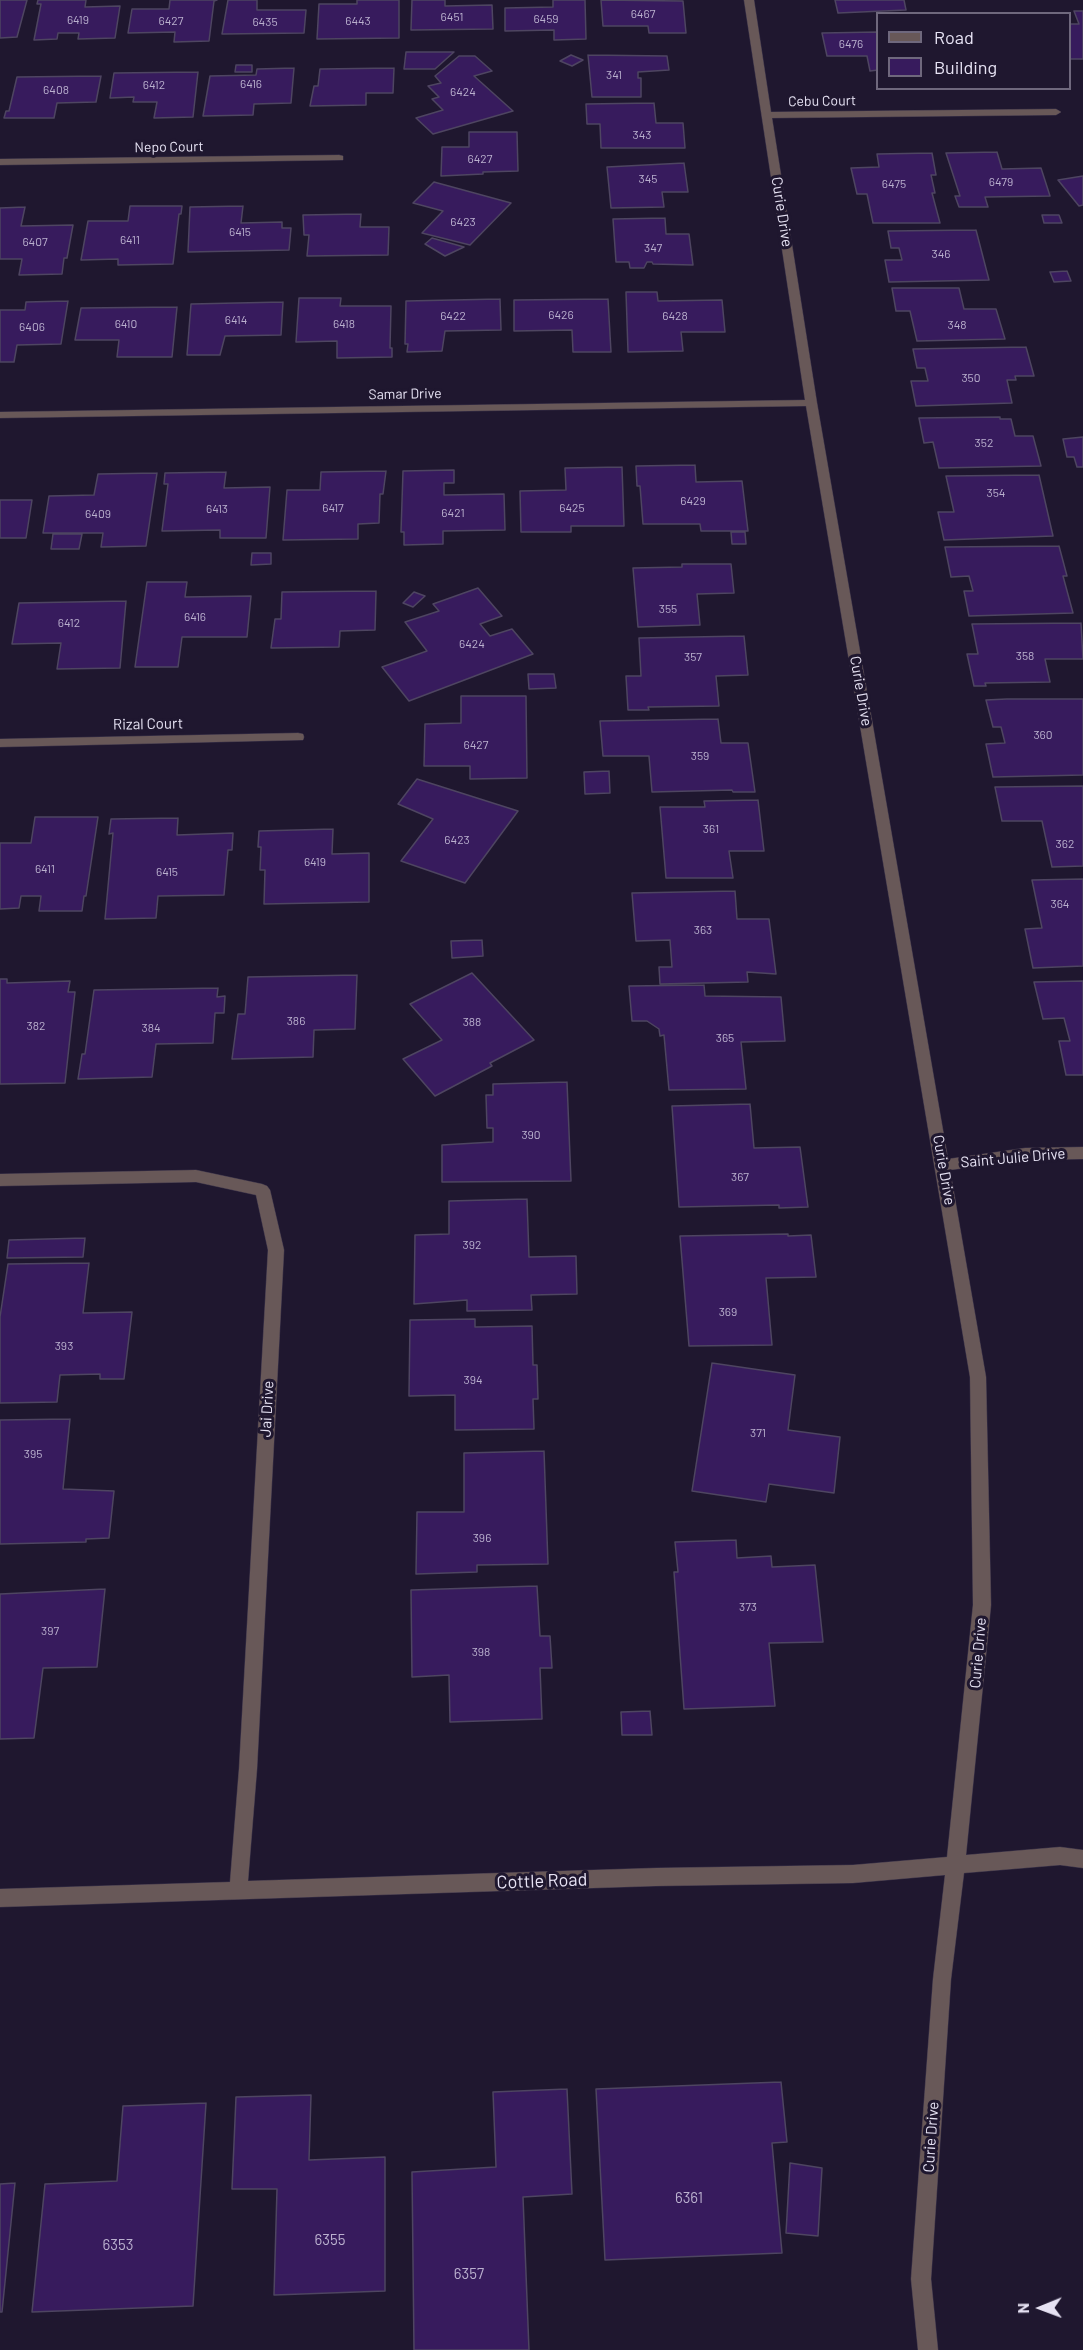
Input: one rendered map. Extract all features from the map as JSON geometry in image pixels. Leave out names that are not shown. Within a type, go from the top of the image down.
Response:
[{"type":"street","name":"Curie Drive","points":[[749,0],[811,403],[978,1377],[982,1605],[942,1979],[921,2279],[928,2350]]},
{"type":"street","name":"Cebu Court","points":[[768,115],[1056,112]]},
{"type":"street","name":"Nepo Court","points":[[0,162],[339,158]]},
{"type":"street","name":"Samar Drive","points":[[0,415],[811,403]]},
{"type":"street","name":"Rizal Court","points":[[0,743],[298,737]]},
{"type":"street","name":"Saint Julie Drive","points":[[943,1164],[1025,1154],[1083,1153]]},
{"type":"street","name":"Jai Drive","points":[[0,1180],[196,1176],[262,1190],[276,1250],[248,1769],[238,1892]]},
{"type":"street","name":"Cottle Road","points":[[0,1898],[656,1877],[853,1874],[1060,1856],[1083,1859]]},
{"type":"building","points":[[0,0],[27,0],[17,37],[0,38]]},
{"type":"building","points":[[38,0],[86,0],[85,7],[120,6],[115,38],[78,39],[79,33],[58,33],[57,39],[34,40],[41,4],[37,4]]},
{"type":"building","points":[[170,0],[217,0],[214,1],[209,41],[174,42],[175,32],[128,33],[132,9],[169,9]]},
{"type":"building","points":[[228,0],[257,0],[257,10],[306,10],[304,33],[222,34]]},
{"type":"building","points":[[357,0],[399,0],[399,38],[317,39],[319,4],[357,4]]},
{"type":"building","points":[[412,0],[445,0],[445,6],[492,5],[493,29],[411,30]]},
{"type":"building","points":[[553,0],[585,0],[586,39],[554,40],[554,30],[505,31],[505,8],[553,7]]},
{"type":"building","points":[[601,0],[683,1],[686,33],[649,33],[648,26],[603,26]]},
{"type":"building","points":[[835,0],[904,0],[906,10],[838,13]]},
{"type":"building","points":[[1074,11],[1083,11],[1083,59],[1071,59],[1071,24],[1079,24]]},
{"type":"building","points":[[876,32],[876,70],[870,71],[867,56],[827,56],[822,33]]},
{"type":"building","points":[[406,52],[454,52],[435,69],[404,69]]},
{"type":"building","points":[[571,55],[583,60],[572,66],[560,61]]},
{"type":"building","points":[[588,55],[667,56],[669,70],[638,72],[638,78],[641,78],[641,97],[592,97]]},
{"type":"building","points":[[459,56],[475,56],[492,71],[474,76],[513,111],[433,134],[416,118],[443,110],[432,99],[439,97],[428,86],[441,83],[435,76]]},
{"type":"building","points":[[236,65],[252,65],[252,72],[235,72]]},
{"type":"building","points":[[294,68],[291,103],[254,104],[253,115],[203,116],[210,76],[256,75],[257,69]]},
{"type":"building","points":[[394,68],[393,93],[366,93],[366,105],[310,106],[314,86],[318,86],[320,69]]},
{"type":"building","points":[[198,72],[193,117],[154,118],[157,102],[133,102],[134,97],[110,98],[114,73]]},
{"type":"building","points":[[101,76],[96,102],[57,103],[54,118],[4,118],[6,111],[9,111],[17,77]]},
{"type":"building","points":[[654,103],[656,123],[683,123],[685,148],[601,148],[600,124],[587,124],[586,104]]},
{"type":"building","points":[[469,132],[517,132],[518,171],[441,176],[442,147],[469,147]]},
{"type":"building","points":[[997,152],[1002,169],[1041,168],[1050,196],[985,197],[988,207],[959,207],[955,196],[960,196],[946,153]]},
{"type":"building","points":[[932,153],[936,175],[931,175],[935,193],[932,193],[940,223],[873,223],[867,194],[857,194],[851,168],[879,167],[877,154]]},
{"type":"building","points":[[684,163],[688,192],[662,192],[664,207],[611,208],[607,167]]},
{"type":"building","points":[[1083,176],[1083,205],[1079,206],[1058,180]]},
{"type":"building","points":[[434,182],[511,203],[470,245],[422,233],[443,211],[413,203]]},
{"type":"building","points":[[130,206],[182,206],[173,264],[118,265],[118,259],[81,260],[88,221],[128,221]]},
{"type":"building","points":[[243,206],[241,223],[282,222],[282,228],[291,228],[289,250],[188,252],[190,207]]},
{"type":"building","points":[[25,207],[21,226],[73,225],[62,274],[19,275],[22,259],[0,259],[0,208]]},
{"type":"building","points":[[361,214],[360,227],[389,227],[388,255],[307,256],[309,235],[304,235],[303,215]]},
{"type":"building","points":[[1042,215],[1059,215],[1062,223],[1044,223]]},
{"type":"building","points":[[665,218],[666,234],[689,234],[693,265],[647,262],[644,268],[630,268],[629,262],[616,262],[613,219]]},
{"type":"building","points":[[976,230],[989,280],[889,282],[885,260],[902,260],[899,248],[891,248],[888,231]]},
{"type":"building","points":[[432,238],[464,247],[445,256],[425,244]]},
{"type":"building","points":[[1067,271],[1071,281],[1054,282],[1050,272]]},
{"type":"building","points":[[892,288],[959,288],[964,309],[996,309],[1005,339],[917,341],[910,311],[896,311]]},
{"type":"building","points":[[626,292],[657,292],[658,301],[722,300],[725,332],[681,332],[683,351],[628,352]]},
{"type":"building","points":[[299,298],[341,298],[340,306],[391,306],[390,348],[392,348],[392,357],[337,358],[337,341],[296,342]]},
{"type":"building","points":[[500,299],[501,330],[445,331],[442,351],[407,352],[408,344],[405,344],[406,301]]},
{"type":"building","points":[[608,299],[611,352],[573,352],[572,330],[514,331],[514,300]]},
{"type":"building","points":[[68,301],[61,344],[17,345],[14,362],[0,362],[0,310],[25,310],[26,302]]},
{"type":"building","points":[[283,302],[281,335],[225,336],[220,355],[187,355],[191,304]]},
{"type":"building","points":[[177,307],[172,357],[117,357],[119,340],[75,340],[81,308]]},
{"type":"building","points":[[1026,347],[1034,376],[1015,376],[1016,380],[1007,380],[1012,403],[916,406],[911,381],[928,381],[925,368],[917,368],[913,349]]},
{"type":"building","points":[[1000,417],[1000,419],[1011,419],[1015,436],[1033,436],[1041,466],[939,468],[933,442],[924,443],[919,418]]},
{"type":"building","points":[[1083,437],[1083,467],[1077,467],[1074,457],[1067,457],[1063,439]]},
{"type":"building","points":[[695,465],[696,482],[742,481],[748,531],[701,531],[700,524],[643,524],[636,466]]},
{"type":"building","points":[[622,467],[624,526],[571,526],[571,532],[521,532],[520,491],[566,490],[565,468]]},
{"type":"building","points":[[454,470],[454,483],[444,483],[444,495],[504,494],[505,530],[443,531],[443,544],[404,545],[404,532],[401,532],[403,471]]},
{"type":"building","points":[[386,471],[383,494],[380,494],[379,523],[358,524],[358,539],[283,540],[287,490],[320,490],[321,472]]},
{"type":"building","points":[[226,472],[224,488],[270,487],[266,538],[220,538],[220,530],[162,531],[168,484],[164,484],[165,473]]},
{"type":"building","points":[[157,473],[146,546],[101,547],[103,533],[43,533],[49,496],[94,495],[98,474]]},
{"type":"building","points":[[1039,475],[1053,536],[944,540],[938,512],[954,512],[946,476]]},
{"type":"building","points":[[0,500],[32,500],[26,538],[0,538]]},
{"type":"building","points":[[731,532],[745,532],[746,544],[732,544]]},
{"type":"building","points":[[53,534],[82,534],[79,549],[51,549]]},
{"type":"building","points":[[1059,546],[1067,576],[1063,576],[1073,613],[969,616],[964,591],[973,591],[969,576],[951,577],[945,547]]},
{"type":"building","points":[[252,553],[271,553],[271,564],[251,565]]},
{"type":"building","points":[[682,564],[731,564],[734,593],[697,594],[700,625],[638,627],[633,568],[682,567]]},
{"type":"building","points":[[147,582],[187,582],[185,597],[251,596],[247,637],[182,637],[178,667],[135,667]]},
{"type":"building","points":[[478,588],[502,616],[480,624],[490,636],[512,629],[533,654],[409,701],[382,667],[427,651],[405,622],[439,611],[433,604]]},
{"type":"building","points":[[376,591],[375,630],[340,631],[339,647],[271,648],[275,619],[281,619],[282,592]]},
{"type":"building","points":[[414,592],[425,596],[413,607],[403,603]]},
{"type":"building","points":[[126,601],[120,668],[57,669],[61,643],[12,644],[19,603]]},
{"type":"building","points":[[1081,623],[1083,659],[1045,659],[1050,682],[985,683],[986,686],[974,686],[967,654],[978,654],[972,624]]},
{"type":"building","points":[[744,636],[748,675],[716,676],[719,706],[648,707],[649,710],[628,710],[626,676],[641,676],[639,638]]},
{"type":"building","points":[[528,674],[554,674],[556,688],[529,689]]},
{"type":"building","points":[[461,696],[526,696],[527,778],[470,779],[470,766],[424,766],[425,724],[461,723]]},
{"type":"building","points":[[1083,699],[1083,775],[993,777],[986,744],[1005,743],[1001,727],[993,727],[986,700]]},
{"type":"building","points":[[718,719],[721,743],[748,743],[755,792],[733,792],[732,790],[652,792],[649,756],[603,756],[600,721]]},
{"type":"building","points":[[609,771],[610,793],[585,794],[584,772]]},
{"type":"building","points":[[417,779],[518,811],[465,883],[401,861],[433,819],[398,804]]},
{"type":"building","points":[[1083,786],[1083,866],[1052,867],[1042,821],[1002,821],[995,787]]},
{"type":"building","points":[[758,800],[764,851],[729,851],[733,878],[666,878],[660,807],[705,807],[704,801]]},
{"type":"building","points":[[35,817],[98,817],[82,911],[39,911],[41,896],[21,896],[19,908],[0,909],[0,843],[31,843]]},
{"type":"building","points":[[178,818],[177,835],[233,833],[232,850],[228,850],[224,895],[158,896],[156,918],[105,919],[113,833],[109,834],[111,819]]},
{"type":"building","points":[[333,829],[332,854],[369,853],[369,902],[264,904],[265,870],[260,870],[259,831]]},
{"type":"building","points":[[1083,879],[1083,966],[1033,968],[1025,929],[1042,928],[1032,880]]},
{"type":"building","points":[[735,891],[737,919],[769,919],[776,974],[747,972],[748,982],[660,984],[659,967],[672,967],[670,940],[636,941],[632,893]]},
{"type":"building","points":[[482,940],[483,956],[452,958],[451,941]]},
{"type":"building","points":[[472,973],[534,1040],[490,1063],[492,1066],[435,1096],[403,1059],[442,1040],[410,1004]]},
{"type":"building","points":[[357,975],[355,1029],[314,1030],[313,1057],[232,1059],[238,1014],[245,1014],[248,977]]},
{"type":"building","points":[[0,979],[7,979],[7,983],[70,981],[68,992],[75,992],[65,1083],[0,1084]]},
{"type":"building","points":[[1083,981],[1083,1075],[1066,1075],[1059,1041],[1070,1041],[1064,1018],[1043,1019],[1034,982]]},
{"type":"building","points":[[704,985],[705,996],[781,997],[785,1041],[741,1042],[746,1089],[669,1090],[664,1035],[660,1036],[659,1029],[647,1021],[632,1021],[629,986]]},
{"type":"building","points":[[218,988],[217,997],[225,996],[224,1013],[215,1013],[213,1043],[156,1044],[152,1077],[78,1079],[82,1054],[85,1054],[94,990]]},
{"type":"building","points":[[567,1082],[571,1181],[442,1182],[442,1145],[493,1142],[493,1128],[487,1128],[486,1095],[493,1095],[493,1084]]},
{"type":"building","points":[[750,1104],[754,1148],[800,1147],[808,1207],[779,1208],[779,1205],[679,1207],[672,1106]]},
{"type":"building","points":[[527,1199],[529,1257],[576,1256],[577,1294],[531,1295],[532,1310],[467,1311],[467,1300],[414,1304],[415,1235],[449,1234],[449,1201]]},
{"type":"building","points":[[788,1234],[788,1236],[811,1235],[816,1277],[766,1278],[772,1345],[689,1346],[680,1236]]},
{"type":"building","points":[[85,1238],[83,1257],[7,1258],[9,1240]]},
{"type":"building","points":[[89,1263],[83,1313],[132,1312],[124,1379],[100,1379],[100,1374],[60,1375],[57,1402],[0,1403],[0,1317],[8,1264]]},
{"type":"building","points":[[475,1319],[475,1327],[532,1326],[533,1365],[537,1365],[538,1399],[533,1399],[534,1429],[455,1430],[455,1395],[409,1396],[410,1320]]},
{"type":"building","points":[[712,1363],[795,1375],[788,1430],[840,1437],[834,1493],[769,1484],[766,1502],[692,1491]]},
{"type":"building","points":[[70,1419],[63,1489],[114,1491],[109,1538],[86,1539],[86,1542],[0,1544],[0,1420]]},
{"type":"building","points":[[544,1451],[548,1564],[477,1565],[477,1572],[416,1574],[417,1512],[464,1512],[464,1453]]},
{"type":"building","points":[[736,1540],[737,1558],[771,1556],[772,1567],[815,1565],[823,1642],[769,1643],[775,1706],[684,1709],[674,1572],[678,1572],[675,1542]]},
{"type":"building","points":[[537,1586],[540,1636],[550,1636],[552,1668],[540,1668],[542,1719],[450,1722],[449,1675],[412,1677],[411,1590]]},
{"type":"building","points":[[105,1589],[97,1667],[43,1668],[34,1738],[0,1739],[0,1594]]},
{"type":"building","points":[[650,1711],[652,1735],[622,1735],[621,1712]]},
{"type":"building","points":[[781,2082],[787,2142],[772,2143],[782,2253],[605,2260],[596,2089]]},
{"type":"building","points":[[567,2089],[572,2194],[523,2197],[529,2350],[414,2350],[412,2172],[496,2167],[493,2092]]},
{"type":"building","points":[[311,2095],[309,2160],[385,2157],[385,2291],[274,2295],[277,2189],[232,2189],[236,2097]]},
{"type":"building","points":[[206,2103],[193,2306],[32,2312],[45,2184],[117,2181],[123,2106]]},
{"type":"building","points":[[790,2163],[822,2168],[818,2236],[786,2233]]},
{"type":"building","points":[[15,2183],[2,2312],[0,2312],[0,2184]]}]
